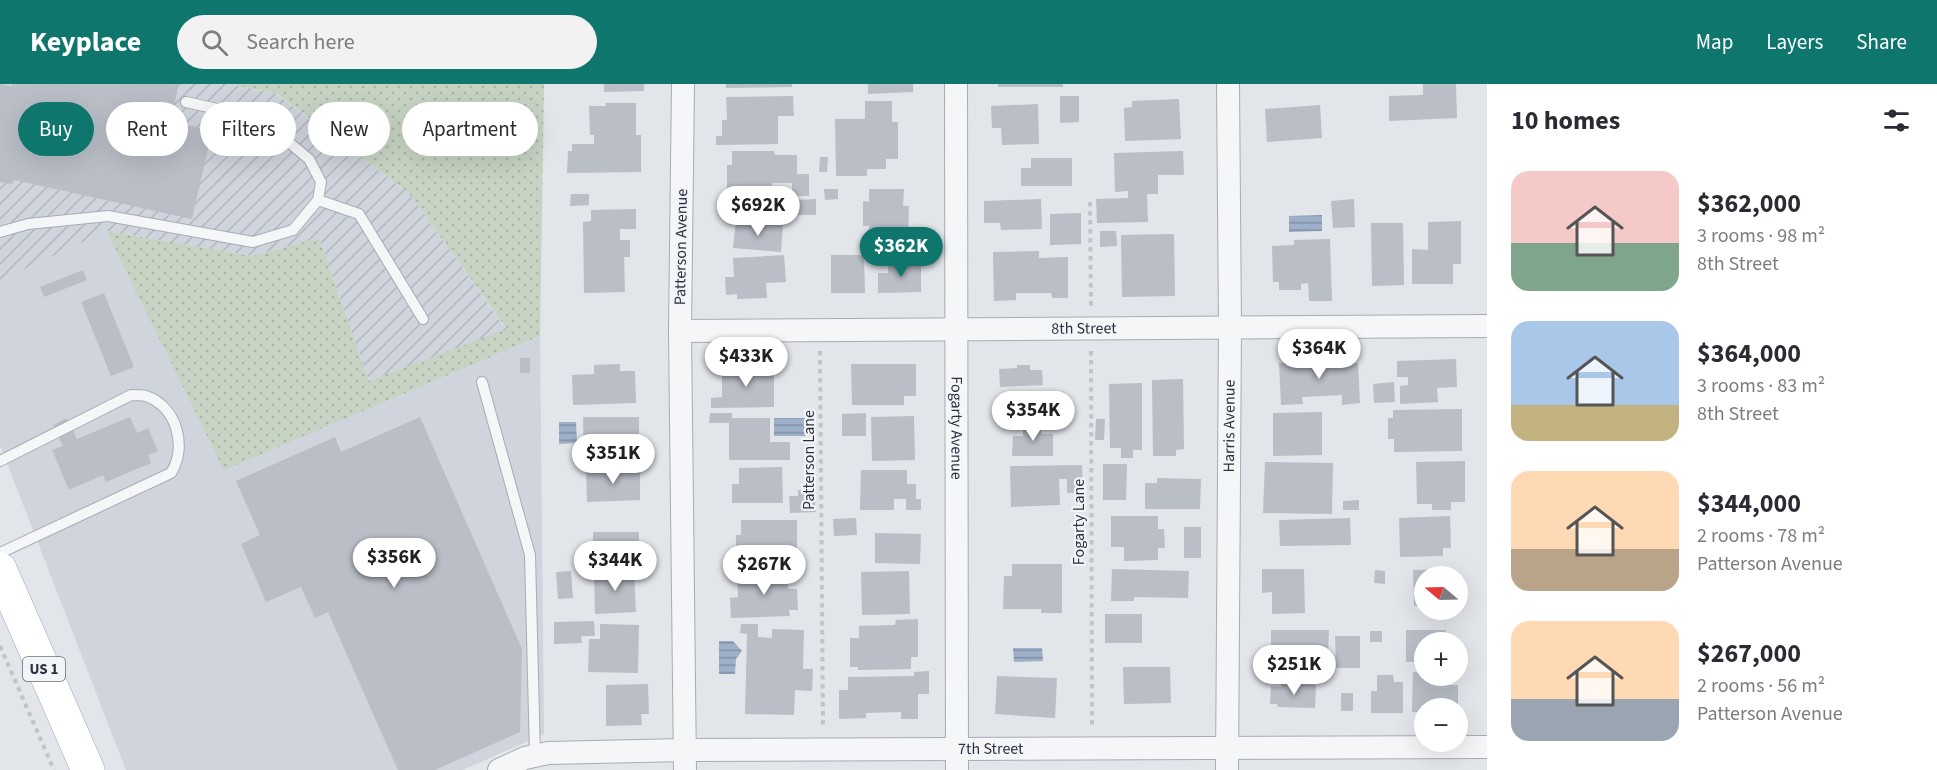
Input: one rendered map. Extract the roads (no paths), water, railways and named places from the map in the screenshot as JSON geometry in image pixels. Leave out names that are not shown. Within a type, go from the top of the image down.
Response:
[{"type":"main road","name":"US 1","points":[[0,569],[88,770]]},
{"type":"street","name":"Patterson Avenue","points":[[683,84],[680,331],[685,760]]},
{"type":"street","name":"Fogarty Avenue","points":[[956,84],[957,759]]},
{"type":"street","name":"Harris Avenue","points":[[1227,770],[1230,327],[1228,84]]},
{"type":"street","name":"8th Street","points":[[680,331],[1487,326]]},
{"type":"street","name":"7th Street","points":[[499,770],[548,753],[685,760],[823,749],[957,759],[1092,748],[1487,747]]},
{"type":"lane","points":[[0,232],[28,224],[108,216],[253,242],[293,230],[318,200],[321,182],[309,159],[275,131],[244,115],[188,102]]},
{"type":"lane","points":[[318,200],[359,214],[423,319]]},
{"type":"lane","points":[[482,382],[530,555],[535,756]]},
{"type":"lane","points":[[0,462],[131,395],[145,395],[168,412],[179,436],[181,448],[178,462],[171,473],[0,552]]},
{"type":"water","points":[[1322,215],[1322,231],[1289,232],[1289,216]]},
{"type":"water","points":[[774,418],[807,418],[807,436],[774,436]]},
{"type":"water","points":[[559,422],[576,422],[577,443],[559,444]]},
{"type":"water","points":[[719,641],[733,641],[742,651],[736,659],[735,674],[719,674]]},
{"type":"water","points":[[1013,648],[1042,648],[1043,661],[1014,662]]}]
